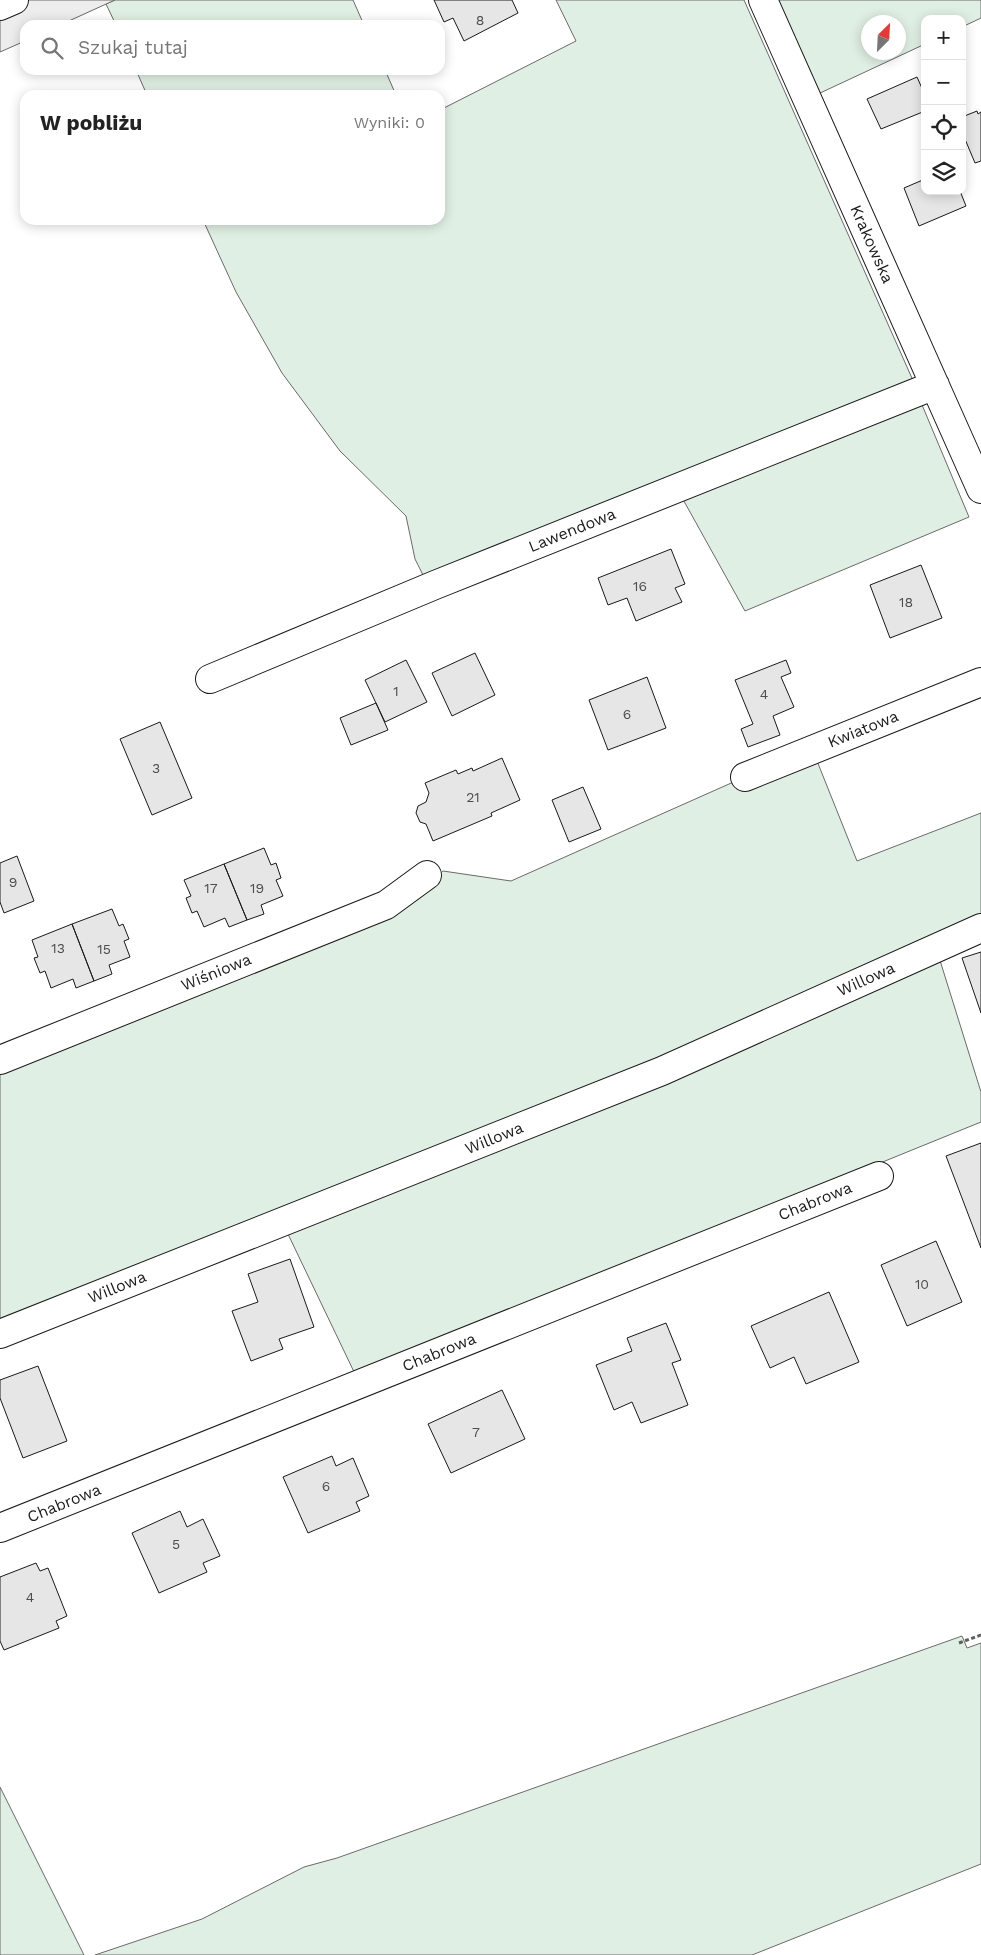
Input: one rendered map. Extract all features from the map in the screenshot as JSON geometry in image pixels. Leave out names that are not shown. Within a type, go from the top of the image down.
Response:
[{"type":"street","points":[[0,6],[14,0]]},
{"type":"street","name":"Krakowska","points":[[763,0],[981,489]]},
{"type":"street","name":"Lawendowa","points":[[210,679],[435,585],[935,385]]},
{"type":"street","name":"Kwiatowa","points":[[745,777],[981,682]]},
{"type":"street","name":"Wiśniowa","points":[[0,1060],[386,905],[427,875]]},
{"type":"street","name":"Willowa","points":[[0,1334],[662,1071],[981,928]]},
{"type":"street","name":"Chabrowa","points":[[0,1528],[879,1176]]},
{"type":"path","points":[[960,1643],[981,1635]]},
{"type":"green space","points":[[115,0],[353,0],[362,20],[114,20],[106,4]]},
{"type":"green space","points":[[556,0],[744,0],[915,385],[426,581],[415,559],[406,516],[340,451],[282,373],[236,292],[205,225],[445,225],[445,107],[576,41]]},
{"type":"green space","points":[[777,0],[981,0],[981,18],[966,25],[966,15],[921,15],[921,46],[906,53],[906,15],[861,15],[861,60],[891,60],[818,94]]},
{"type":"green space","points":[[138,75],[387,75],[394,90],[145,90]]},
{"type":"green space","points":[[920,400],[969,517],[745,611],[680,494]]},
{"type":"green space","points":[[815,756],[857,861],[981,813],[981,919],[592,1090],[0,1323],[0,1069],[392,912],[443,871],[511,881],[738,780]]},
{"type":"green space","points":[[938,954],[981,1092],[981,1122],[356,1376],[287,1232]]},
{"type":"green space","points":[[962,1636],[967,1648],[981,1643],[981,1864],[752,1955],[95,1955],[202,1919],[304,1867],[337,1858]]},
{"type":"green space","points":[[0,1787],[84,1955],[0,1955]]},
{"type":"shaded area","points":[[0,0],[115,0],[71,20],[20,20],[20,43],[0,52]]},
{"type":"building","points":[[434,0],[512,0],[518,13],[464,41],[453,18],[445,22]]},
{"type":"building","points":[[917,77],[921,86],[921,113],[881,129],[867,99]]},
{"type":"building","points":[[977,111],[978,114],[981,112],[981,161],[975,163],[966,142],[966,115]]},
{"type":"building","points":[[921,181],[921,195],[962,195],[966,206],[919,226],[904,188]]},
{"type":"building","points":[[671,549],[685,584],[675,588],[682,602],[636,621],[627,598],[608,605],[598,578]]},
{"type":"building","points":[[921,565],[942,618],[890,638],[870,585]]},
{"type":"building","points":[[475,653],[495,695],[452,716],[432,673]]},
{"type":"building","points":[[406,660],[427,702],[385,722],[365,680]]},
{"type":"building","points":[[786,660],[791,673],[781,677],[794,707],[773,716],[780,735],[748,747],[741,729],[753,724],[735,680]]},
{"type":"building","points":[[647,677],[666,728],[608,750],[589,700]]},
{"type":"building","points":[[376,703],[388,730],[351,745],[340,718]]},
{"type":"building","points":[[160,722],[192,798],[152,815],[120,739]]},
{"type":"building","points":[[502,758],[520,800],[491,813],[492,816],[433,841],[426,824],[420,822],[416,813],[418,806],[426,802],[429,793],[425,783],[456,770],[458,774],[472,768],[473,771]]},
{"type":"building","points":[[583,787],[601,829],[569,842],[552,800]]},
{"type":"building","points":[[264,848],[271,865],[276,863],[281,878],[276,880],[283,896],[261,905],[264,914],[247,920],[224,864]]},
{"type":"building","points":[[17,856],[34,901],[4,913],[0,902],[0,863]]},
{"type":"building","points":[[224,864],[247,920],[229,927],[225,918],[204,927],[197,911],[192,913],[186,898],[191,896],[184,880]]},
{"type":"building","points":[[112,909],[119,926],[123,924],[129,939],[124,941],[130,957],[109,965],[112,974],[94,981],[72,924]]},
{"type":"building","points":[[72,924],[94,981],[76,988],[73,979],[51,988],[45,971],[40,973],[34,958],[38,957],[32,940]]},
{"type":"building","points":[[981,952],[981,1013],[962,958]]},
{"type":"building","points":[[981,1143],[981,1248],[946,1156]]},
{"type":"building","points":[[936,1241],[962,1302],[907,1326],[881,1265]]},
{"type":"building","points":[[290,1259],[314,1327],[279,1339],[283,1349],[251,1361],[232,1311],[258,1302],[248,1274]]},
{"type":"building","points":[[829,1292],[859,1362],[806,1384],[794,1357],[770,1368],[751,1326]]},
{"type":"building","points":[[666,1323],[681,1360],[672,1363],[688,1405],[641,1423],[632,1402],[614,1410],[596,1365],[632,1351],[627,1338]]},
{"type":"building","points":[[38,1366],[67,1441],[23,1458],[0,1398],[0,1380]]},
{"type":"building","points":[[502,1390],[525,1439],[451,1473],[428,1424]]},
{"type":"building","points":[[332,1456],[336,1466],[353,1458],[369,1496],[356,1502],[360,1511],[308,1533],[283,1477]]},
{"type":"building","points":[[180,1511],[187,1527],[203,1519],[220,1556],[203,1563],[207,1572],[159,1593],[132,1533]]},
{"type":"building","points":[[36,1563],[40,1571],[48,1568],[67,1616],[56,1621],[59,1628],[4,1650],[0,1641],[0,1577]]}]
